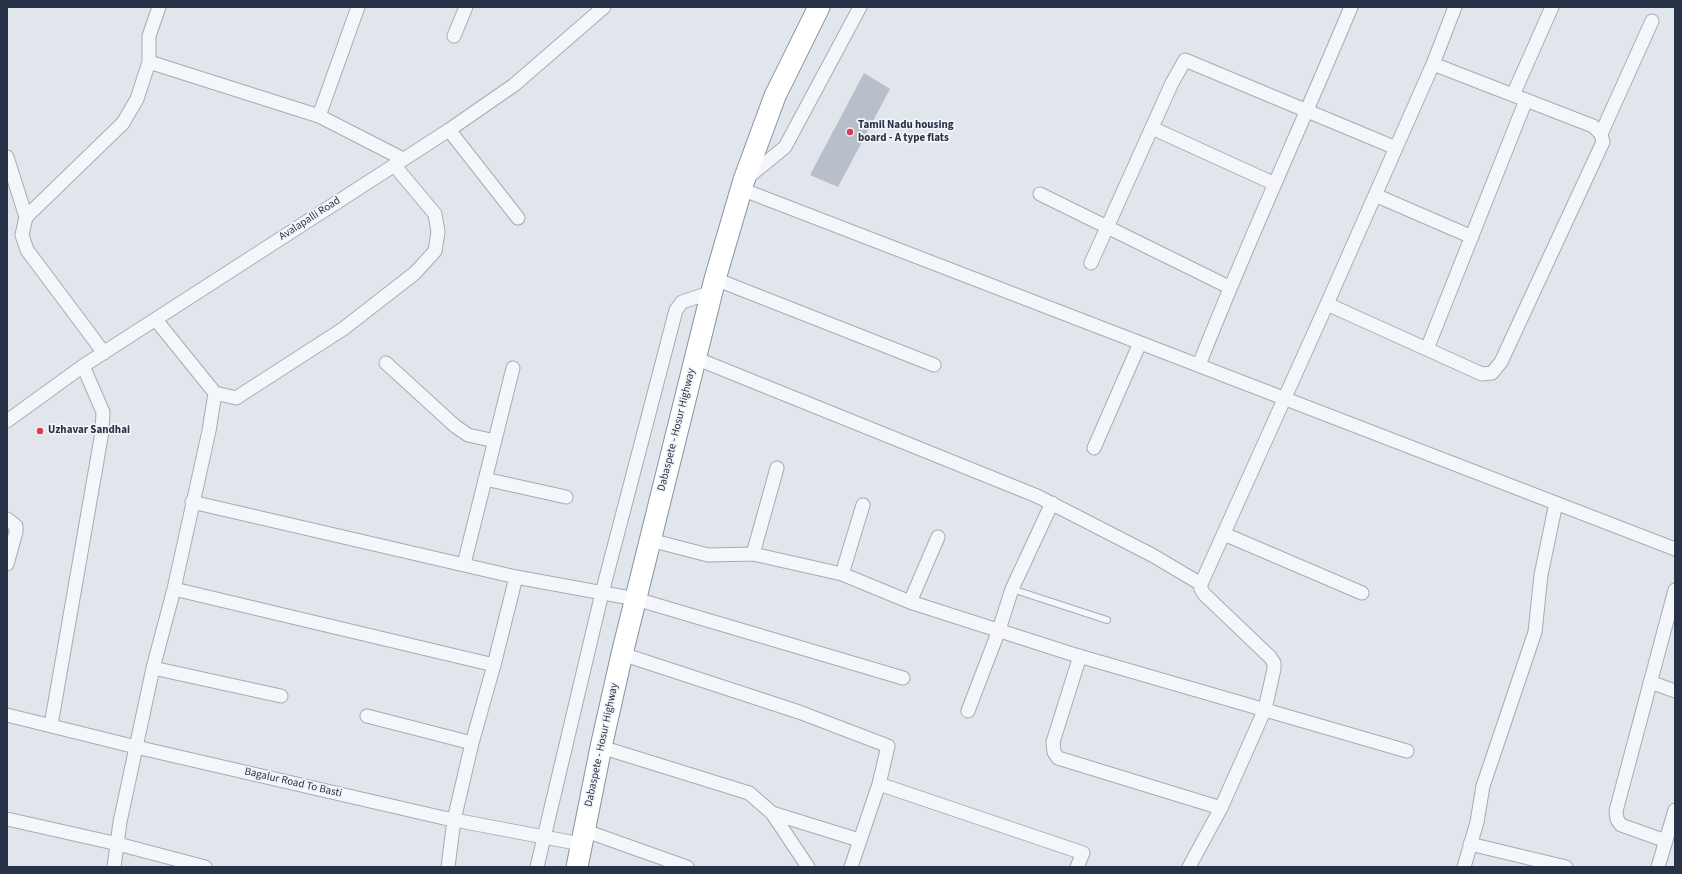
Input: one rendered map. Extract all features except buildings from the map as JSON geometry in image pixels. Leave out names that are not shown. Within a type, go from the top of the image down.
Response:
[{"type":"highway","name":"Dabaspete - Hosur Highway","points":[[577,867],[601,747],[622,654],[714,286],[743,185],[775,96],[819,7]]},
{"type":"street","points":[[26,217],[123,123],[137,98],[149,62],[149,36],[159,7]]},
{"type":"street","points":[[319,116],[358,7]]},
{"type":"street","points":[[454,36],[466,7]]},
{"type":"street","points":[[860,7],[785,147],[743,185],[1140,343],[1675,549]]},
{"type":"street","points":[[1199,365],[1230,287],[1308,111],[1351,7]]},
{"type":"street","points":[[1189,867],[1221,808],[1265,709],[1274,669],[1274,663],[1270,657],[1204,594],[1201,589],[1201,584],[1285,399],[1433,64],[1455,7]]},
{"type":"street","points":[[1513,95],[1552,7]]},
{"type":"street","name":"Avalapalli Road","points":[[7,421],[83,366],[449,130],[514,85],[600,8]]},
{"type":"street","points":[[1601,134],[1652,21]]},
{"type":"street","points":[[1090,264],[1172,83],[1185,60],[1396,148]]},
{"type":"street","points":[[149,62],[319,116],[398,162],[435,214],[438,232],[435,251],[415,273],[336,333],[236,398],[215,393],[156,320]]},
{"type":"street","points":[[1327,304],[1482,374],[1492,373],[1501,362],[1603,142],[1601,134],[1593,126],[1433,64]]},
{"type":"street","points":[[1428,350],[1526,100]]},
{"type":"street","points":[[1152,128],[1275,184]]},
{"type":"street","points":[[449,130],[518,218]]},
{"type":"street","points":[[7,157],[26,217],[22,235],[27,250],[104,353]]},
{"type":"street","points":[[1040,194],[1106,228],[1230,287]]},
{"type":"street","points":[[1375,194],[1472,237]]},
{"type":"street","points":[[537,867],[602,593],[676,310],[682,302],[714,286],[934,365]]},
{"type":"street","points":[[1094,448],[1140,343]]},
{"type":"street","points":[[695,358],[1038,496],[1152,555],[1201,584]]},
{"type":"street","points":[[386,363],[455,426],[468,435],[495,441]]},
{"type":"street","points":[[51,726],[102,432],[103,412],[83,366]]},
{"type":"street","points":[[464,564],[513,368]]},
{"type":"street","points":[[114,867],[120,822],[153,668],[174,588],[209,431],[215,393]]},
{"type":"street","points":[[753,554],[777,468]]},
{"type":"street","points":[[485,479],[566,497]]},
{"type":"street","points":[[192,502],[516,577],[636,599],[903,678]]},
{"type":"street","points":[[968,711],[999,630],[1012,589],[1052,503]]},
{"type":"street","points":[[1464,867],[1477,822],[1483,786],[1535,632],[1541,575],[1556,503]]},
{"type":"street","points":[[842,574],[863,505]]},
{"type":"street","points":[[7,519],[16,526],[16,532],[7,564]]},
{"type":"street","points":[[1224,534],[1362,593]]},
{"type":"street","points":[[910,602],[938,537]]},
{"type":"street","points":[[650,540],[708,556],[753,554],[842,574],[910,602],[1080,656],[1408,751]]},
{"type":"street","points":[[448,867],[454,820],[472,743],[494,666],[516,577]]},
{"type":"street","points":[[174,588],[494,666]]},
{"type":"street","points":[[1666,841],[1622,825],[1617,819],[1616,811],[1675,590]]},
{"type":"street","points":[[622,654],[800,712],[888,746],[879,784],[851,867]]},
{"type":"street","points":[[1080,656],[1053,742],[1054,752],[1058,758],[1221,808]]},
{"type":"street","points":[[153,668],[280,696]]},
{"type":"street","points":[[1650,682],[1675,691]]},
{"type":"street","name":"Bagalur Road To Basti","points":[[7,715],[136,747],[454,820],[543,837],[582,837],[687,867]]},
{"type":"street","points":[[367,716],[472,743]]},
{"type":"street","points":[[601,747],[749,793],[772,813],[808,867]]},
{"type":"street","points":[[879,784],[1083,853],[1077,867]]},
{"type":"street","points":[[1658,867],[1675,810]]},
{"type":"street","points":[[772,813],[859,840]]},
{"type":"street","points":[[7,819],[118,844],[205,867]]},
{"type":"street","points":[[1470,844],[1566,867]]},
{"type":"lane","points":[[1012,589],[1107,620]]},
{"type":"place","name":"Tamil Nadu housing board - A type flats","points":[[850,132]]},
{"type":"place","name":"Uzhavar Sandhai","points":[[40,431]]}]
